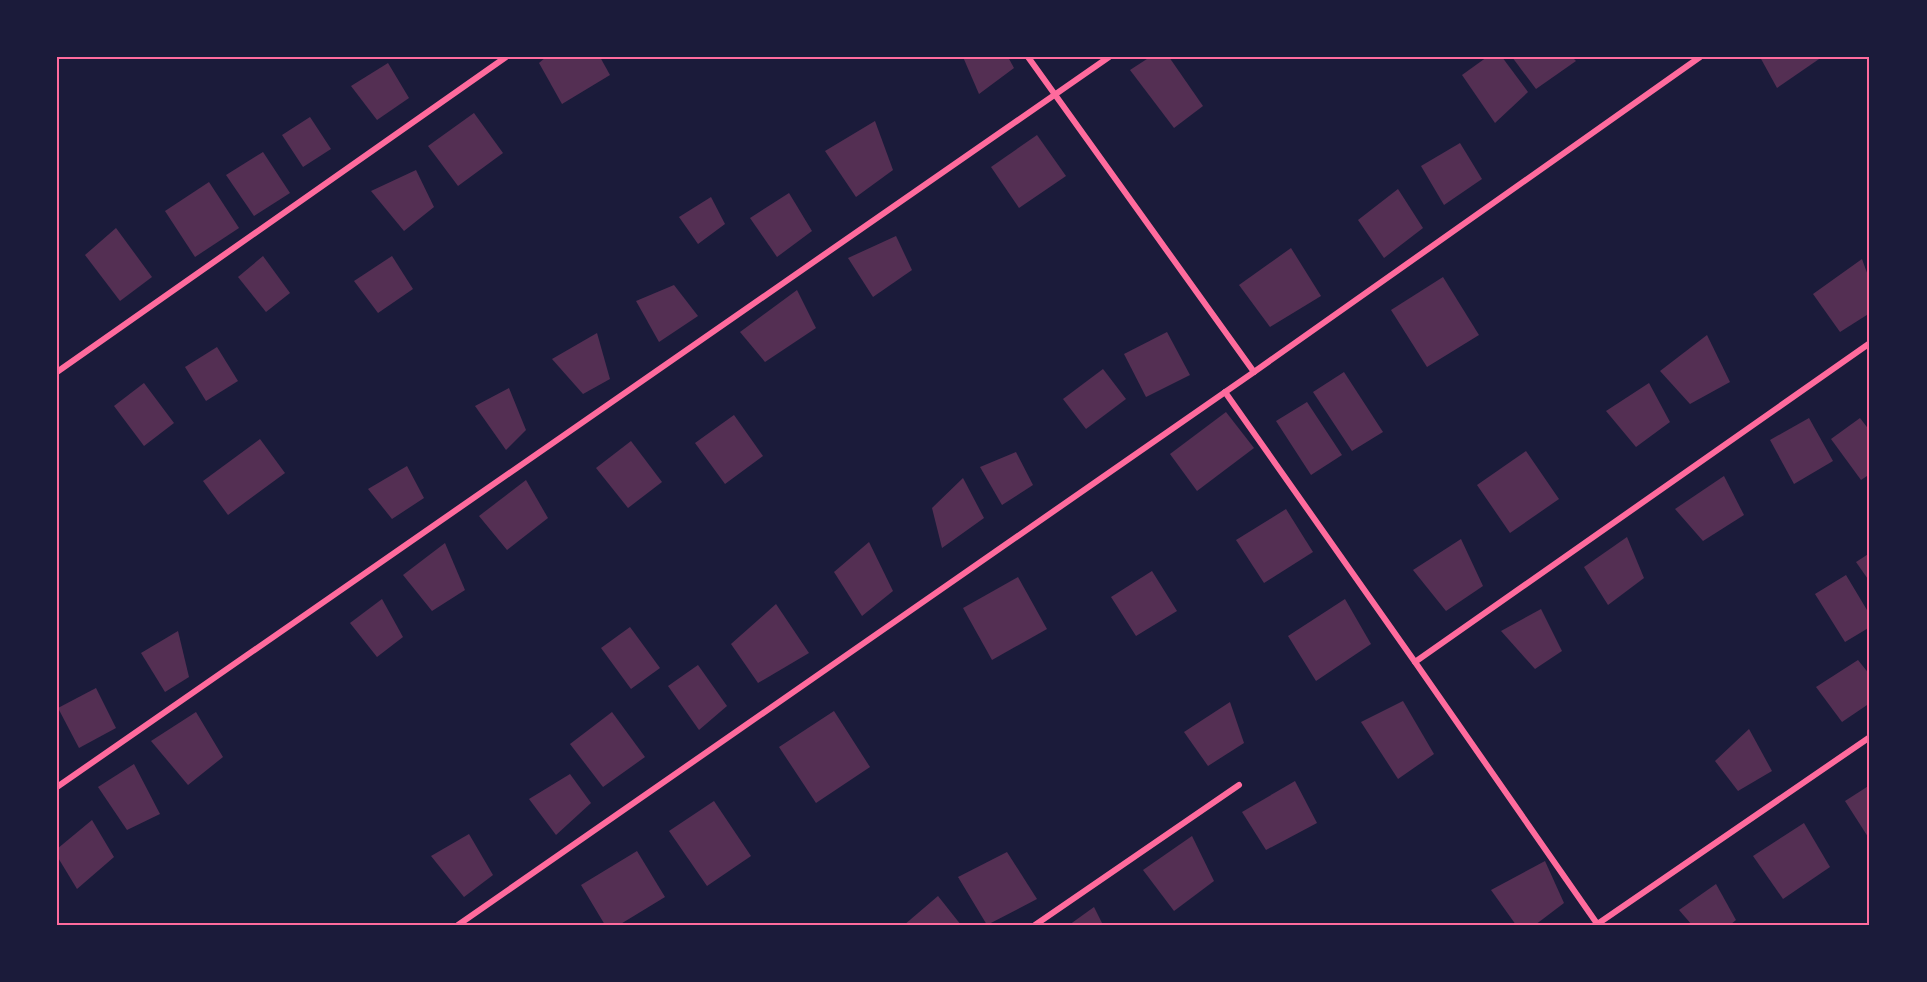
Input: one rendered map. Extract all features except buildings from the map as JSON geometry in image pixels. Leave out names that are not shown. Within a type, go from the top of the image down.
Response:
[{"type":"street","points":[[57,372],[506,57]]},
{"type":"street","points":[[1028,57],[1254,372]]},
{"type":"street","points":[[57,787],[1109,57]]},
{"type":"street","points":[[458,925],[1254,372],[1700,57]]},
{"type":"street","points":[[1415,662],[1870,343]]},
{"type":"street","points":[[1225,392],[1597,925],[1870,737]]},
{"type":"street","points":[[1035,925],[1239,785]]}]
